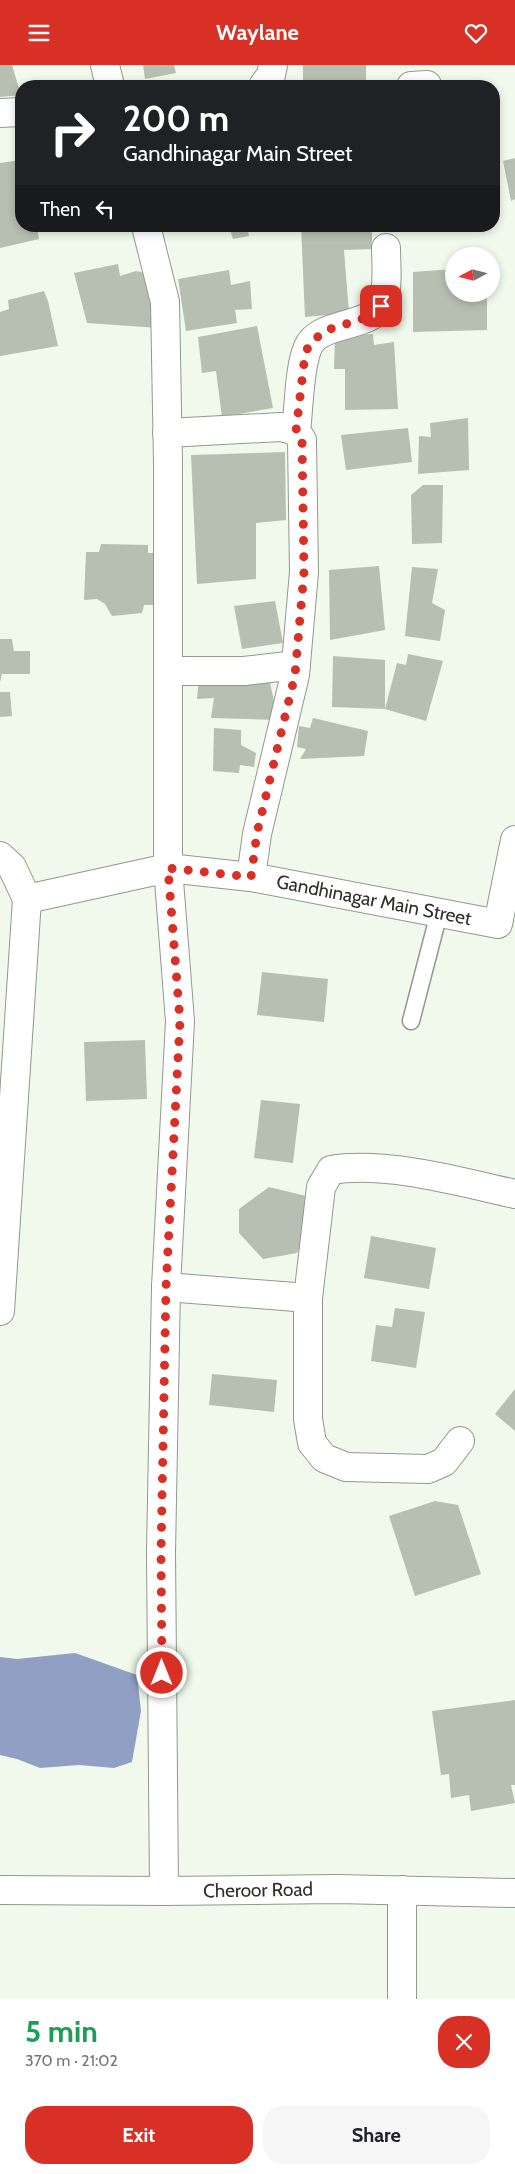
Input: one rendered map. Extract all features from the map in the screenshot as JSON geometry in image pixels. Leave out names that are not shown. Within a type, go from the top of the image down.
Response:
[{"type":"street","points":[[105,65],[109,80]]},
{"type":"street","points":[[267,80],[271,75],[273,65]]},
{"type":"street","points":[[0,113],[15,112]]},
{"type":"street","points":[[148,232],[165,302],[168,868],[180,1021],[166,1287],[161,1553],[164,1891]]},
{"type":"street","points":[[251,877],[257,833],[296,665],[304,572],[302,440],[296,431],[304,363],[308,346],[324,331],[368,317],[381,306],[385,289],[386,248]]},
{"type":"street","points":[[167,433],[281,427],[296,431]]},
{"type":"street","points":[[168,671],[244,671],[296,665]]},
{"type":"street","name":"Gandhinagar Main Street","points":[[27,899],[168,868],[251,877],[506,925],[515,840]]},
{"type":"street","points":[[0,856],[12,867],[27,899],[0,1311]]},
{"type":"street","points":[[460,1441],[444,1462],[428,1469],[346,1467],[324,1458],[312,1443],[308,1419],[308,1299],[321,1187],[331,1170],[353,1167],[436,1176],[515,1194]]},
{"type":"street","points":[[166,1287],[308,1299]]},
{"type":"street","name":"Cheroor Road","points":[[0,1890],[337,1889],[515,1893]]},
{"type":"street","points":[[402,1891],[402,1999]]},
{"type":"lane","points":[[411,1021],[438,913]]},
{"type":"water","points":[[75,1653],[137,1675],[141,1711],[132,1762],[114,1768],[79,1765],[40,1768],[0,1755],[0,1657],[17,1659]]},
{"type":"building","points":[[0,65],[12,65],[16,80],[15,96],[0,97]]},
{"type":"building","points":[[143,65],[174,65],[176,73],[145,79]]},
{"type":"building","points":[[303,65],[366,65],[366,80],[303,80]]},
{"type":"building","points":[[515,158],[515,199],[511,201],[503,161]]},
{"type":"building","points":[[15,161],[15,232],[38,232],[39,239],[0,248],[0,163]]},
{"type":"building","points":[[231,232],[248,232],[249,236],[233,239]]},
{"type":"building","points":[[301,232],[372,232],[372,249],[344,250],[349,313],[305,317]]},
{"type":"building","points":[[118,264],[120,276],[136,271],[151,274],[159,328],[87,323],[74,273]]},
{"type":"building","points":[[229,270],[231,285],[250,281],[252,309],[235,310],[237,323],[186,331],[178,279]]},
{"type":"building","points":[[445,270],[445,303],[487,303],[487,330],[413,332],[413,272]]},
{"type":"building","points":[[44,291],[58,346],[0,356],[0,312],[9,309],[8,300]]},
{"type":"building","points":[[257,326],[273,408],[222,417],[216,371],[202,373],[198,337]]},
{"type":"building","points":[[373,334],[374,345],[394,342],[398,409],[345,410],[345,369],[334,369],[335,336]]},
{"type":"building","points":[[468,418],[469,470],[418,474],[419,436],[431,437],[430,423]]},
{"type":"building","points":[[408,428],[412,462],[346,470],[341,435]]},
{"type":"building","points":[[285,452],[286,520],[256,523],[256,579],[197,584],[191,455]]},
{"type":"building","points":[[423,485],[443,485],[442,543],[412,544],[411,495]]},
{"type":"building","points":[[101,544],[148,545],[148,553],[164,553],[164,605],[144,605],[142,613],[112,616],[105,604],[97,599],[84,600],[86,552],[99,552]]},
{"type":"building","points":[[379,566],[385,630],[330,640],[329,570]]},
{"type":"building","points":[[412,567],[438,569],[432,603],[445,610],[440,641],[405,636]]},
{"type":"building","points":[[275,601],[283,643],[242,649],[234,606]]},
{"type":"building","points":[[0,639],[12,639],[14,651],[30,651],[30,674],[2,674],[0,682]]},
{"type":"building","points":[[408,654],[443,661],[426,721],[385,709],[397,663],[406,665]]},
{"type":"building","points":[[333,656],[385,660],[385,709],[332,707]]},
{"type":"building","points":[[268,673],[278,720],[211,718],[214,698],[197,699],[199,676]]},
{"type":"building","points":[[0,692],[10,692],[12,716],[0,717]]},
{"type":"building","points":[[313,718],[368,731],[364,756],[300,759],[306,749],[297,747],[299,726],[310,728]]},
{"type":"building","points":[[214,728],[241,730],[241,745],[256,753],[254,767],[240,765],[239,773],[213,771]]},
{"type":"building","points":[[262,972],[328,979],[324,1022],[257,1015]]},
{"type":"building","points":[[145,1040],[147,1099],[86,1101],[84,1042]]},
{"type":"building","points":[[261,1100],[300,1104],[293,1163],[254,1158]]},
{"type":"building","points":[[269,1187],[306,1196],[308,1230],[297,1253],[263,1259],[239,1233],[239,1209]]},
{"type":"building","points":[[371,1236],[436,1248],[429,1289],[364,1278]]},
{"type":"building","points":[[395,1308],[425,1312],[416,1368],[371,1361],[376,1325],[392,1327]]},
{"type":"building","points":[[212,1374],[277,1380],[274,1412],[209,1405]]},
{"type":"building","points":[[515,1389],[515,1431],[495,1414]]},
{"type":"building","points":[[435,1501],[458,1505],[481,1574],[415,1596],[389,1516]]},
{"type":"building","points":[[515,1700],[515,1785],[511,1785],[515,1803],[471,1811],[469,1795],[451,1798],[449,1774],[441,1775],[432,1711]]},
{"type":"route","points":[[162,1673],[161,1553],[166,1287],[180,1021],[168,868],[251,877],[257,833],[273,760],[295,675],[304,572],[302,440],[296,431],[304,363],[308,346],[324,331],[368,317],[381,306]]}]
